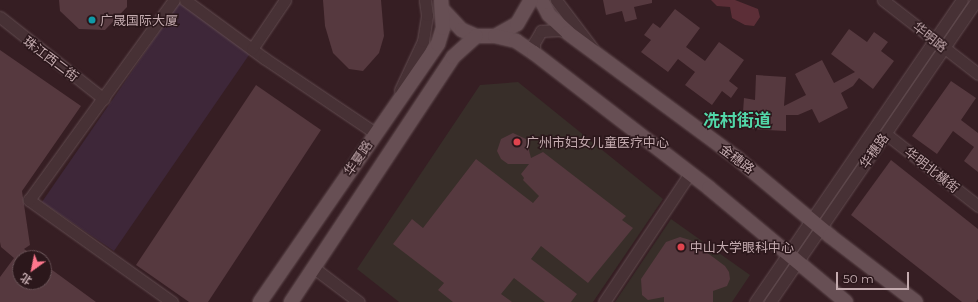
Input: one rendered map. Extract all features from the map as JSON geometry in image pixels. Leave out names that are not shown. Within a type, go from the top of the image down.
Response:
[{"type":"main road","name":"华夏路","points":[[442,5],[456,26],[476,36],[495,36],[517,24],[531,0]]},
{"type":"main road","name":"金穗路","points":[[541,0],[550,15],[568,33],[738,159],[816,225],[916,302]]},
{"type":"main road","name":"华夏路","points":[[260,302],[374,134],[426,62],[441,37],[442,5]]},
{"type":"main road","name":"华夏路","points":[[292,302],[442,73],[459,49],[476,36]]},
{"type":"main road","points":[[495,36],[516,41],[534,53],[690,173],[792,259],[846,302]]},
{"type":"main road","points":[[426,62],[442,73]]},
{"type":"street","points":[[172,302],[29,200],[104,99],[174,0]]},
{"type":"street","points":[[185,0],[264,58],[374,134]]},
{"type":"street","points":[[252,49],[285,0]]},
{"type":"street","points":[[384,120],[419,54],[426,29],[425,0]]},
{"type":"street","points":[[556,0],[597,54]]},
{"type":"street","name":"华明路","points":[[883,0],[978,74]]},
{"type":"street","name":"华穗路","points":[[816,225],[962,0]]},
{"type":"street","name":"华穗路","points":[[755,302],[792,259],[816,225],[886,134],[977,0]]},
{"type":"street","name":"珠江西二街","points":[[0,17],[104,99]]},
{"type":"street","points":[[534,53],[534,42],[541,30],[560,30],[568,33]]},
{"type":"street","points":[[261,36],[264,58]]},
{"type":"street","name":"华明北橫街","points":[[886,134],[978,206]]},
{"type":"street","points":[[604,302],[690,173]]},
{"type":"street","name":"华穗路","points":[[770,302],[792,259]]},
{"type":"street","points":[[314,268],[359,302]]},
{"type":"shaded area","points":[[711,0],[735,0],[758,9],[760,17],[754,26],[745,25],[732,18],[730,7],[717,6]]},
{"type":"shaded area","points":[[179,3],[251,52],[114,251],[42,202]]},
{"type":"shaded area","name":"广州市妇女儿童医疗中心","points":[[518,82],[663,199],[593,302],[399,302],[357,269],[480,85]]},
{"type":"shaded area","name":"中山大学眼科中心","points":[[671,219],[750,275],[732,302],[615,302]]},
{"type":"building","name":"广晟国际大厦","points":[[59,0],[127,0],[127,7],[105,30],[79,29],[60,11]]},
{"type":"building","points":[[323,0],[381,0],[384,36],[379,53],[363,71],[349,69],[333,53],[325,26]]},
{"type":"building","points":[[603,0],[652,0],[652,3],[634,7],[637,19],[625,22],[622,11],[606,15]]},
{"type":"building","points":[[675,9],[700,28],[686,47],[705,61],[719,42],[744,60],[729,81],[738,88],[731,98],[722,91],[712,105],[685,85],[695,72],[678,59],[668,72],[641,52],[651,40],[644,35],[653,23],[660,28]]},
{"type":"building","points":[[849,29],[867,42],[874,32],[888,42],[881,51],[894,61],[873,89],[859,78],[853,86],[841,93],[848,108],[819,123],[812,109],[798,115],[786,115],[786,131],[751,129],[752,113],[743,112],[744,98],[755,100],[756,75],[786,77],[784,106],[806,95],[795,74],[822,60],[834,83],[855,72],[831,54]]},
{"type":"building","points":[[0,50],[81,106],[22,191],[30,245],[24,249],[25,250],[12,250],[12,256],[1,247]]},
{"type":"building","points":[[951,81],[976,98],[961,120],[978,133],[978,172],[964,161],[974,147],[953,131],[937,154],[912,136]]},
{"type":"building","points":[[256,85],[321,130],[208,302],[189,302],[136,265]]},
{"type":"building","points":[[513,133],[526,139],[531,158],[543,152],[626,216],[622,220],[633,228],[588,283],[541,246],[531,259],[577,294],[571,302],[545,302],[514,278],[501,294],[512,302],[453,302],[438,290],[444,283],[393,244],[412,219],[423,228],[476,159],[533,203],[539,196],[523,180],[524,178],[521,174],[529,164],[508,164],[501,159],[497,151],[501,139]]},
{"type":"building","points":[[891,160],[978,229],[978,299],[976,302],[962,302],[851,215]]},
{"type":"building","name":"中山大学眼科中心","points":[[680,237],[690,240],[725,266],[729,272],[730,279],[727,286],[713,291],[713,302],[664,302],[664,297],[648,300],[642,295],[641,279],[666,242]]},
{"type":"building","points":[[12,261],[12,290],[52,290],[52,270],[96,302],[0,302],[0,277]]},
{"type":"place","name":"广晟国际大厦","points":[[92,20]]},
{"type":"place","name":"广州市妇女儿童医疗中心","points":[[517,142]]},
{"type":"place","name":"中山大学眼科中心","points":[[681,247]]},
{"type":"district","name":"冼村街道","points":[[737,121]]}]
